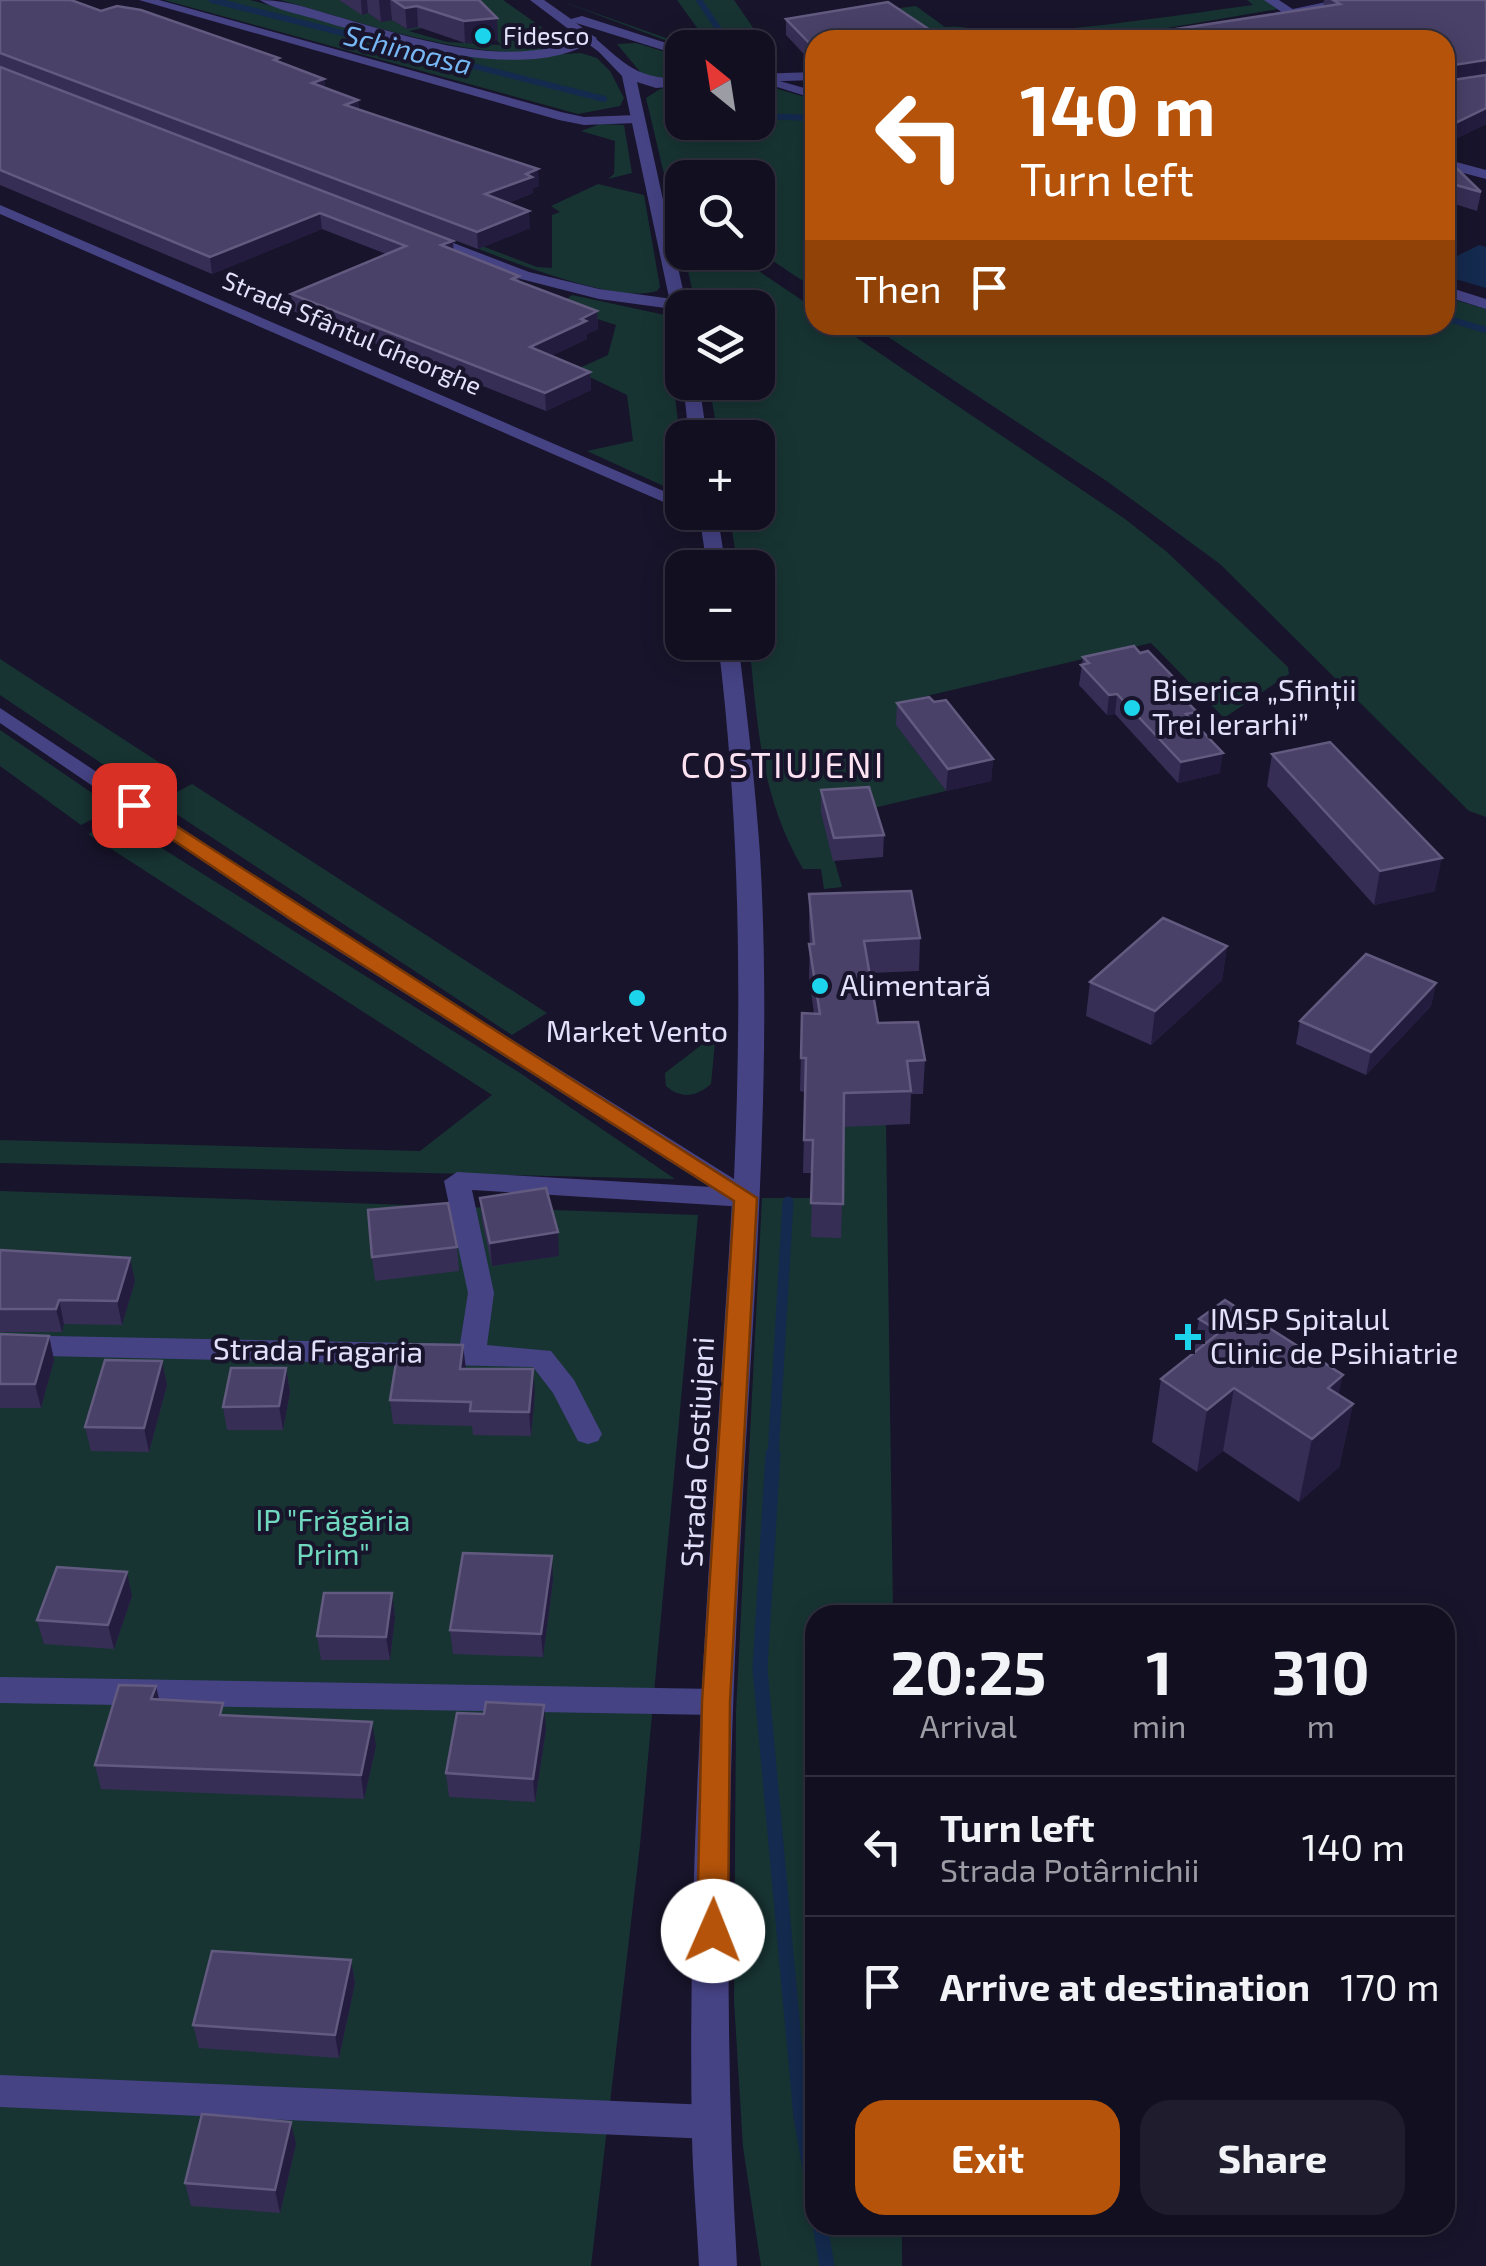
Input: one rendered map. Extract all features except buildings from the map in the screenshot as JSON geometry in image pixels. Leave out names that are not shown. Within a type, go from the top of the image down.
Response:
[{"type":"street","points":[[145,0],[574,119],[636,106],[656,84]]},
{"type":"street","points":[[266,0],[467,53],[560,50],[637,38]]},
{"type":"street","points":[[536,0],[596,42],[629,75],[665,83]]},
{"type":"street","points":[[1270,0],[1291,12]]},
{"type":"street","points":[[1257,18],[1359,0]]},
{"type":"street","points":[[559,14],[665,47]]},
{"type":"street","points":[[629,75],[676,290]]},
{"type":"street","points":[[775,77],[805,76]]},
{"type":"street","points":[[775,83],[805,92]]},
{"type":"street","points":[[1455,166],[1486,175]]},
{"type":"street","name":"Strada Sfântul Gheorghe","points":[[0,209],[665,498]]},
{"type":"street","points":[[411,232],[523,275],[665,309]]},
{"type":"street","points":[[1455,294],[1486,304]]},
{"type":"street","name":"Strada Costiujeni","points":[[718,2266],[710,2122],[716,1702],[753,1050],[753,886],[730,660]]},
{"type":"street","points":[[0,714],[299,916],[746,1198]]},
{"type":"street","points":[[472,1354],[481,1292],[457,1181],[746,1198]]},
{"type":"street","name":"Strada Fragaria","points":[[0,1345],[541,1358],[564,1386],[588,1434]]},
{"type":"street","points":[[0,1690],[716,1702]]},
{"type":"street","points":[[0,2091],[710,2122]]},
{"type":"green space","points":[[164,0],[250,0],[440,52],[505,57],[581,53],[597,58],[610,71],[624,98],[620,106],[578,114]]},
{"type":"green space","points":[[280,0],[339,0],[362,14],[368,13],[381,22],[392,20],[407,29],[449,0],[503,0],[564,43],[538,51],[466,48]],"holes":[[[475,16],[501,45],[447,42],[409,31]]]},
{"type":"green space","points":[[558,0],[665,38],[665,40]]},
{"type":"green space","points":[[677,0],[734,0],[755,30],[699,30]]},
{"type":"green space","points":[[1247,0],[1266,0],[1278,9],[1156,30],[1047,30],[1253,5]]},
{"type":"green space","points":[[916,6],[945,27],[981,30],[927,30],[898,8]]},
{"type":"green space","points":[[636,43],[665,52],[665,79],[647,80],[617,44]]},
{"type":"green space","points":[[665,88],[665,140],[775,140],[775,88],[805,97],[805,282],[775,262],[775,160],[665,160],[665,178],[646,98]]},
{"type":"green space","points":[[600,124],[624,125],[632,173],[608,179],[614,174],[615,141],[581,131]]},
{"type":"green space","points":[[598,184],[644,195],[660,287],[657,291],[613,291],[584,285],[450,238],[456,236],[537,267],[552,268],[552,215],[560,212],[551,206]]},
{"type":"green space","points":[[688,270],[757,270],[805,302],[805,335],[853,335],[1125,519],[1167,552],[1288,667],[1289,674],[1224,718],[1151,643],[918,698],[928,719],[897,726],[946,791],[869,809],[821,813],[842,887],[824,889],[821,869],[803,869],[789,842],[763,759],[751,660],[775,660],[775,550],[735,550],[732,530],[775,530],[775,420],[715,420],[712,400],[775,400],[775,290],[692,290]]},
{"type":"green space","points":[[572,295],[665,315],[665,400],[675,400],[678,420],[665,420],[665,487],[587,451],[633,441],[627,395],[575,370],[608,355],[616,325],[557,306]]},
{"type":"green space","points":[[1455,300],[1486,309],[1486,817],[1469,811],[1220,564],[1108,482],[885,335],[1455,335]]},
{"type":"green space","points":[[0,659],[177,774],[144,792],[0,695]]},
{"type":"green space","points":[[0,730],[114,808],[81,825],[0,766]]},
{"type":"green space","points":[[192,784],[547,1013],[512,1035],[158,802]]},
{"type":"green space","points":[[117,820],[520,1073],[675,1179],[0,1163],[0,1140],[420,1151],[492,1095],[88,834]]},
{"type":"green space","points":[[708,1040],[715,1043],[711,1084],[688,1095],[666,1086],[665,1073]]},
{"type":"green space","points":[[874,1041],[886,1125],[893,1605],[805,1605],[805,2235],[902,2235],[902,2266],[761,2266],[743,2147],[734,2001],[736,1712],[762,1198],[812,1198],[844,1048]]},
{"type":"green space","name":"IP \"Frăgăria Prim\"","points":[[0,1191],[698,1215],[640,1845],[591,2266],[0,2266]]},
{"type":"water","points":[[1479,245],[1486,247],[1486,288],[1455,279],[1455,257]]},
{"type":"waterway","name":"Schinoasa","points":[[212,0],[604,99]]},
{"type":"waterway","points":[[699,0],[719,30]]},
{"type":"waterway","name":"Schinoasa","points":[[775,117],[805,118]]},
{"type":"waterway","name":"Schinoasa","points":[[1455,321],[1486,330]]},
{"type":"waterway","points":[[773,1457],[788,1202]]},
{"type":"waterway","points":[[773,1454],[760,1669],[805,2140]]},
{"type":"waterway","points":[[822,2235],[827,2266]]},
{"type":"place","name":"Fidesco","points":[[483,36]]},
{"type":"place","name":"Biserica „Sfinții Trei Ierarhi”","points":[[1132,708]]},
{"type":"place","name":"Alimentară","points":[[820,986]]},
{"type":"place","name":"Market Vento","points":[[637,998]]},
{"type":"place","name":"IMSP Spitalul Clinic de Psihiatrie","points":[[1188,1337]]},
{"type":"district","name":"COSTIUJENI","points":[[783,766]]},
{"type":"route","points":[[134,805],[299,916],[549,1070],[746,1198],[716,1702],[713,1931]]}]
